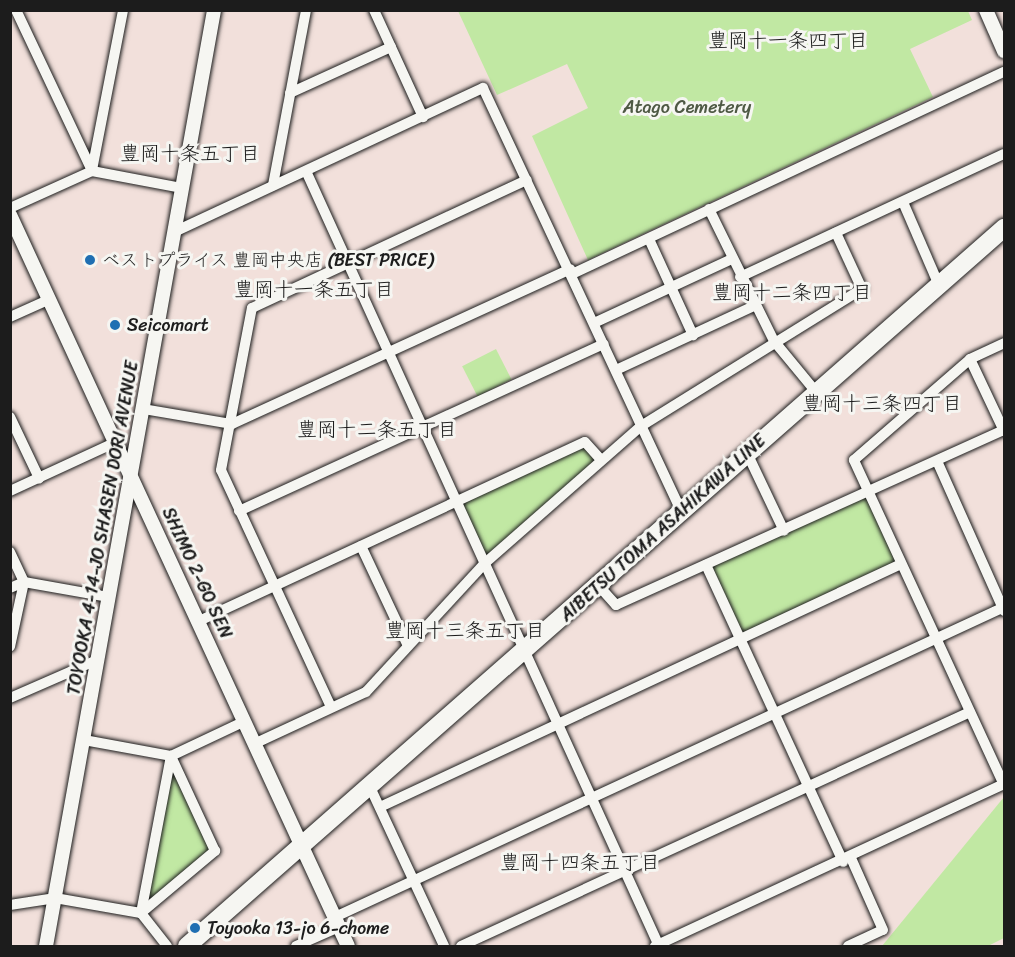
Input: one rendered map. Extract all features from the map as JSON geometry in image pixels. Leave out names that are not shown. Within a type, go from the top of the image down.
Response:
[{"type":"main road","name":"AIBETSU TOMA ASAHIKAWA LINE","points":[[186,946],[523,653],[681,511],[1005,228]]},
{"type":"street","points":[[16,10],[92,171]]},
{"type":"street","points":[[92,171],[123,10]]},
{"type":"street","name":"TOYOOKA 4-14-JO SHASEN DORI AVENUE","points":[[46,946],[214,10]]},
{"type":"street","points":[[273,185],[306,10]]},
{"type":"street","points":[[374,10],[423,117]]},
{"type":"street","points":[[986,10],[1005,51]]},
{"type":"street","points":[[291,93],[391,47]]},
{"type":"street","points":[[143,409],[232,424],[389,352],[649,239],[1005,72]]},
{"type":"street","points":[[174,232],[483,88],[681,511]]},
{"type":"street","points":[[740,277],[1005,154]]},
{"type":"street","points":[[10,208],[92,171],[182,188]]},
{"type":"street","points":[[306,171],[657,946],[847,860],[1004,785],[854,460],[970,359],[1005,343]]},
{"type":"street","points":[[331,707],[221,470],[232,424],[252,308],[527,180]]},
{"type":"street","points":[[903,202],[939,285]]},
{"type":"street","points":[[709,209],[754,306],[774,341],[816,392]]},
{"type":"street","name":"SHIMO 2-GO SEN","points":[[10,215],[200,621],[348,946]]},
{"type":"street","points":[[256,743],[366,692],[484,564],[641,426],[862,288],[836,233]]},
{"type":"street","points":[[649,239],[693,335]]},
{"type":"street","points":[[594,323],[732,259]]},
{"type":"street","points":[[10,317],[50,299]]},
{"type":"street","points":[[616,370],[754,306]]},
{"type":"street","points":[[239,511],[604,344]]},
{"type":"street","points":[[598,585],[616,604],[784,531],[1004,430],[970,359]]},
{"type":"street","points":[[10,417],[39,478]]},
{"type":"street","points":[[10,491],[116,442]]},
{"type":"street","points":[[200,621],[585,442],[601,460]]},
{"type":"street","points":[[747,453],[784,531]]},
{"type":"street","points":[[296,946],[414,881],[1004,609],[936,461]]},
{"type":"street","points":[[361,546],[408,646]]},
{"type":"street","points":[[10,552],[24,582],[10,647]]},
{"type":"street","points":[[380,807],[901,564]]},
{"type":"street","points":[[706,565],[808,787],[884,930],[848,946]]},
{"type":"street","points":[[10,588],[24,582],[108,597]]},
{"type":"street","points":[[10,698],[97,660]]},
{"type":"street","points":[[461,946],[970,712]]},
{"type":"street","points":[[84,740],[171,756],[245,721]]},
{"type":"street","points":[[141,914],[171,756]]},
{"type":"street","points":[[141,914],[215,851],[171,756]]},
{"type":"street","points":[[370,787],[444,946]]},
{"type":"street","points":[[10,905],[55,898],[141,914],[167,946]]},
{"type":"green space","name":"Atago Cemetery","points":[[458,11],[968,11],[972,20],[910,49],[933,97],[588,260],[532,136],[588,108],[567,64],[497,95]]},
{"type":"green space","points":[[496,349],[511,379],[478,397],[462,366]]},
{"type":"green space","points":[[585,442],[601,460],[484,564],[457,502]]},
{"type":"green space","points":[[868,492],[901,564],[740,639],[707,567]]},
{"type":"green space","points":[[171,756],[215,851],[141,913]]},
{"type":"green space","points":[[1004,797],[1004,938],[988,946],[882,946]]},
{"type":"place","name":"ベストプライス 豊岡中央店 (BEST PRICE)","points":[[90,260]]},
{"type":"place","name":"Seicomart","points":[[115,325]]},
{"type":"place","name":"Toyooka 13-jo 6-chome","points":[[195,928]]},
{"type":"district","name":"豊岡十一条四丁目","points":[[788,40]]},
{"type":"district","name":"豊岡十条五丁目","points":[[190,153]]},
{"type":"district","name":"豊岡十一条五丁目","points":[[314,289]]},
{"type":"district","name":"豊岡十二条四丁目","points":[[792,292]]},
{"type":"district","name":"豊岡十三条四丁目","points":[[882,403]]},
{"type":"district","name":"豊岡十二条五丁目","points":[[377,429]]},
{"type":"district","name":"豊岡十三条五丁目","points":[[465,630]]},
{"type":"district","name":"豊岡十四条五丁目","points":[[580,862]]}]
